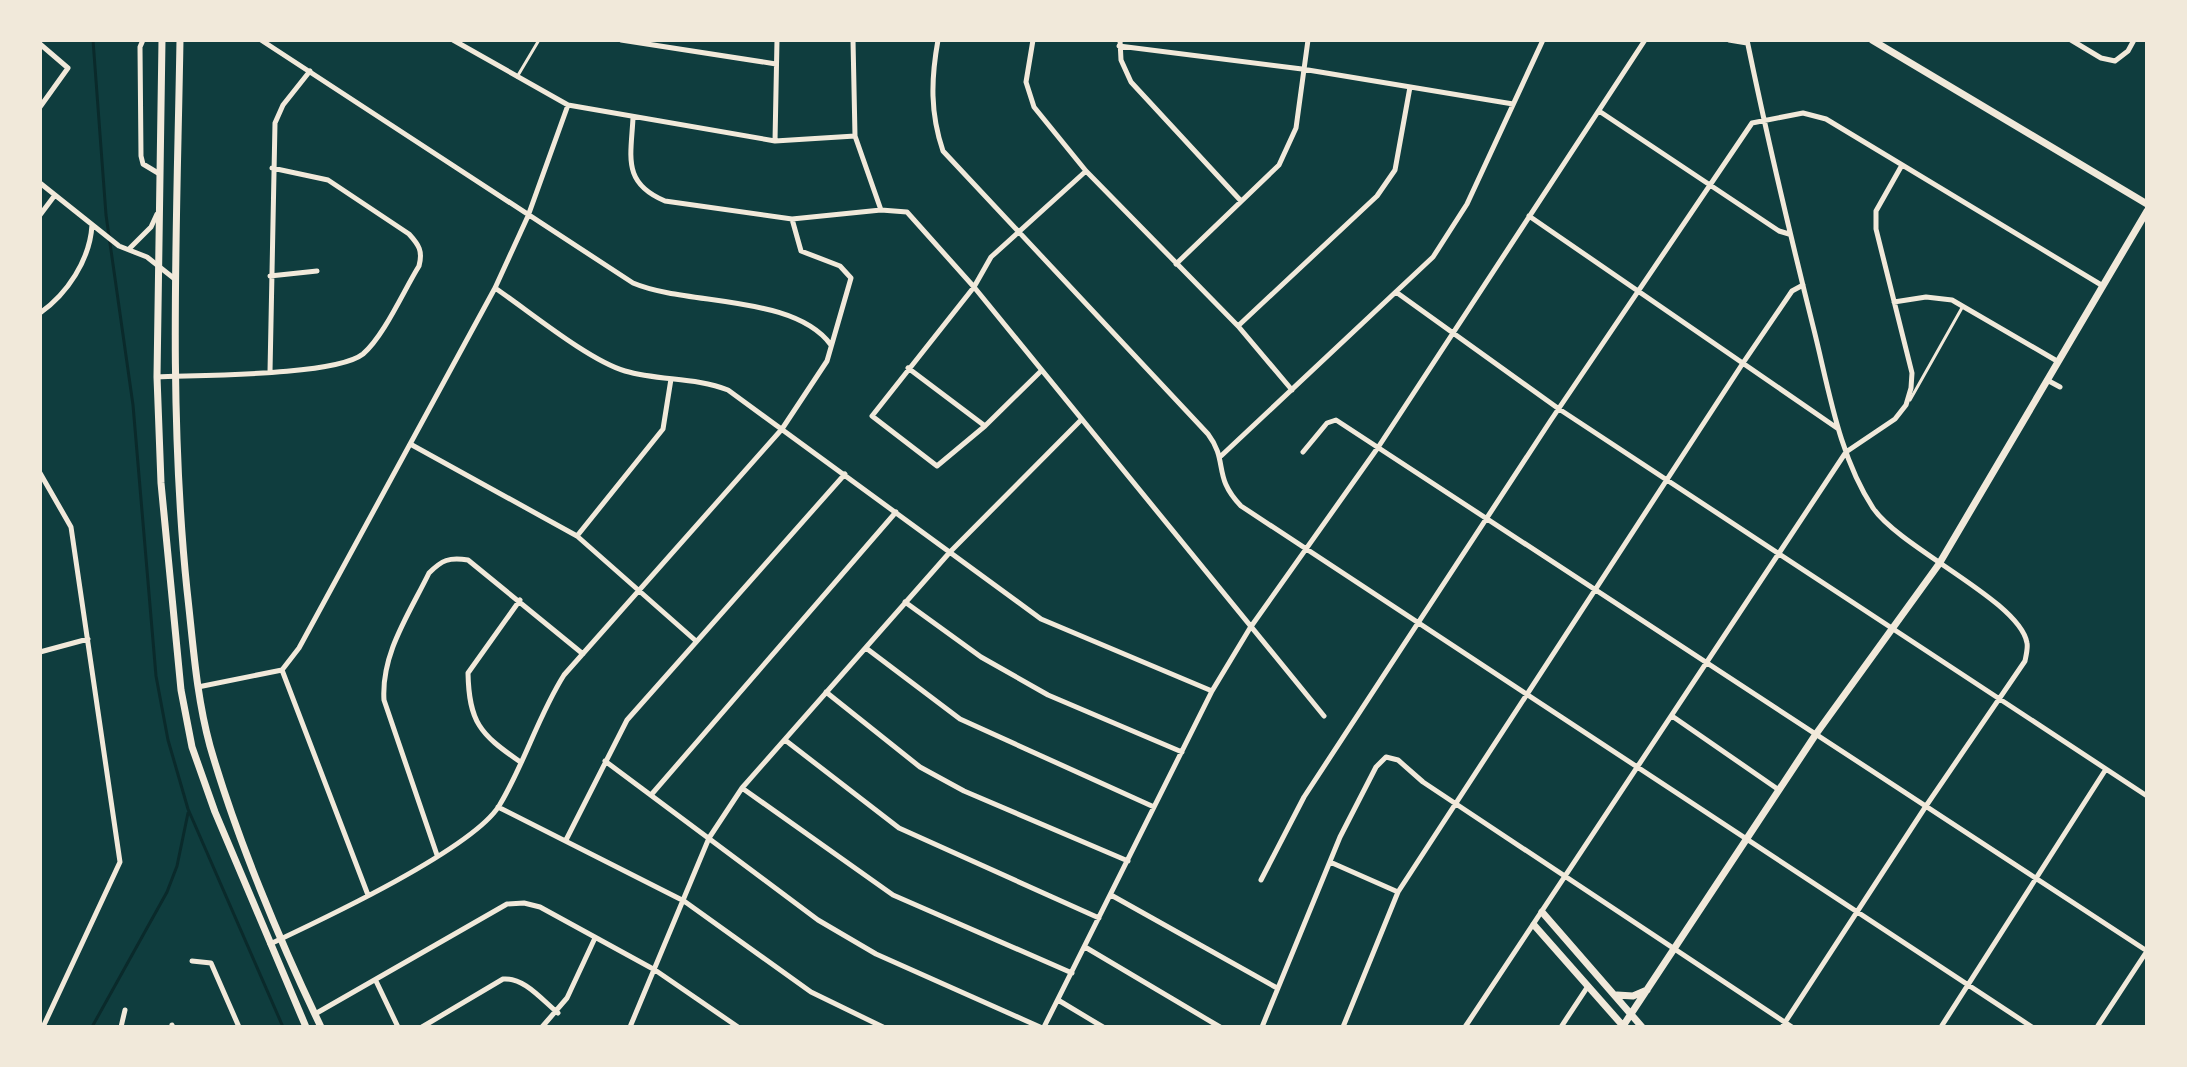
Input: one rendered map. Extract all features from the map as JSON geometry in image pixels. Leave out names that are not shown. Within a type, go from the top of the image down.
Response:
[{"type":"main road","points":[[162,40],[157,377],[161,483],[181,690],[192,747],[306,1027]]},
{"type":"main road","points":[[180,40],[174,376],[178,481],[198,687],[210,745],[281,939],[321,1027]]},
{"type":"main road","points":[[1872,40],[2147,204]]},
{"type":"main road","points":[[1534,925],[1624,1026],[1816,734],[1939,564],[2147,211]]},
{"type":"main road","points":[[161,483],[178,481]]},
{"type":"main road","points":[[1542,912],[1634,1014],[1642,1027]]},
{"type":"main road","points":[[1615,994],[1633,996],[1649,989]]},
{"type":"street","points":[[143,40],[140,47],[141,156],[143,164],[158,173]]},
{"type":"street","points":[[261,40],[633,283],[656,293],[753,306],[810,326],[831,345]]},
{"type":"street","points":[[453,40],[568,105],[775,141],[855,136]]},
{"type":"street","points":[[621,40],[776,64]]},
{"type":"street","points":[[775,141],[777,40]]},
{"type":"street","points":[[853,40],[855,136],[881,210]]},
{"type":"street","points":[[938,40],[931,81],[935,128],[943,151],[1204,430],[1220,457],[1221,479],[1241,506],[2032,1027]]},
{"type":"street","points":[[1033,40],[1026,82],[1034,107],[1086,171],[1238,326],[1292,390]]},
{"type":"street","points":[[1176,264],[1279,165],[1296,128],[1308,40]]},
{"type":"street","points":[[1220,457],[1396,292],[1449,235],[1543,40]]},
{"type":"street","points":[[605,761],[818,920],[876,954],[1042,1027],[1212,691],[1250,628],[1379,446],[1645,40]]},
{"type":"street","points":[[1729,40],[1747,41],[1789,234],[1838,428],[1874,510],[1890,527],[1992,601],[2018,626],[2027,642],[2025,661],[1926,806],[1784,1025]]},
{"type":"street","points":[[2071,40],[2101,58],[2115,61],[2134,40]]},
{"type":"street","points":[[1241,201],[1131,82],[1121,60],[1120,43],[1513,104]]},
{"type":"street","points":[[40,44],[68,68],[40,107]]},
{"type":"street","points":[[270,372],[275,123],[283,105],[310,71]]},
{"type":"street","points":[[1238,326],[1377,196],[1395,170],[1410,87]]},
{"type":"street","points":[[198,687],[282,670],[299,648],[495,288],[528,216],[568,105]]},
{"type":"street","points":[[1599,111],[1779,231],[1789,234]]},
{"type":"street","points":[[1261,880],[1304,797],[1746,127],[1803,113],[1826,119],[2103,286]]},
{"type":"street","points":[[633,118],[631,165],[635,181],[649,194],[665,201],[792,219],[881,210],[907,212],[974,287],[1040,372],[1324,716]]},
{"type":"street","points":[[1465,1027],[1846,452],[1887,425],[1906,405],[1912,373],[1876,229],[1876,211],[1902,165]]},
{"type":"street","points":[[157,377],[270,372],[348,362],[362,354],[419,266],[422,256],[419,245],[409,234],[328,180],[311,173],[272,168]]},
{"type":"street","points":[[1040,372],[985,426],[937,466],[872,416],[974,287],[991,257],[1086,171]]},
{"type":"street","points":[[40,183],[116,244],[130,248],[158,265],[176,281]]},
{"type":"street","points":[[40,215],[55,195]]},
{"type":"street","points":[[130,248],[146,234],[158,213]]},
{"type":"street","points":[[1529,216],[1838,428]]},
{"type":"street","points":[[270,944],[368,895],[437,855],[482,824],[498,807],[548,700],[564,675],[782,429],[820,373],[851,278],[849,272],[840,266],[801,251],[792,219]]},
{"type":"street","points":[[40,313],[61,298],[85,255],[95,227]]},
{"type":"street","points":[[270,276],[317,271]]},
{"type":"street","points":[[1343,1027],[1398,892],[1743,363],[1792,291],[1803,285]]},
{"type":"street","points":[[495,288],[603,361],[624,371],[707,381],[728,390],[1041,619],[1212,691]]},
{"type":"street","points":[[1396,292],[1559,409],[2147,796]]},
{"type":"street","points":[[1894,302],[1938,297],[1963,306],[2057,361]]},
{"type":"street","points":[[908,368],[985,426]]},
{"type":"street","points":[[577,536],[663,429],[671,379]]},
{"type":"street","points":[[2046,380],[2060,387]]},
{"type":"street","points":[[1303,452],[1331,419],[1379,446],[2147,951],[2097,1027]]},
{"type":"street","points":[[630,1027],[709,838],[742,788],[950,552],[1081,420]]},
{"type":"street","points":[[412,445],[577,536],[696,641]]},
{"type":"street","points":[[40,473],[71,527],[120,862],[43,1027]]},
{"type":"street","points":[[566,840],[627,720],[845,474]]},
{"type":"street","points":[[651,795],[896,512]]},
{"type":"street","points":[[437,855],[384,700],[383,682],[386,663],[429,573],[440,562],[452,558],[468,560],[583,654]]},
{"type":"street","points":[[519,761],[486,738],[480,728],[469,700],[468,673],[520,600]]},
{"type":"street","points":[[905,602],[981,657],[1048,695],[1182,752]]},
{"type":"street","points":[[40,652],[88,639]]},
{"type":"street","points":[[866,648],[960,719],[1155,807]]},
{"type":"street","points":[[282,670],[368,895]]},
{"type":"street","points":[[826,692],[920,767],[964,791],[1128,861]]},
{"type":"street","points":[[1672,716],[1779,790]]},
{"type":"street","points":[[785,740],[899,828],[1099,918]]},
{"type":"street","points":[[1262,1027],[1330,862],[1376,767],[1386,757],[1398,760],[1423,782],[1784,1025],[1792,1027]]},
{"type":"street","points":[[1941,1027],[2106,769]]},
{"type":"street","points":[[742,788],[893,895],[1072,973]]},
{"type":"street","points":[[498,807],[684,901],[811,992],[883,1027]]},
{"type":"street","points":[[1330,862],[1398,892]]},
{"type":"street","points":[[1111,895],[1277,988]]},
{"type":"street","points":[[314,1014],[507,904],[524,903],[540,907],[655,970],[738,1027]]},
{"type":"street","points":[[542,1027],[558,1013],[595,938]]},
{"type":"street","points":[[1085,947],[1220,1027]]},
{"type":"street","points":[[192,961],[211,963],[239,1027]]},
{"type":"street","points":[[422,1027],[503,979],[513,978],[523,983],[558,1013]]},
{"type":"street","points":[[376,981],[398,1027]]},
{"type":"street","points":[[1561,1027],[1588,986]]},
{"type":"street","points":[[1058,1000],[1103,1027]]},
{"type":"street","points":[[121,1027],[125,1010]]},
{"type":"lane","points":[[517,77],[539,40]]},
{"type":"lane","points":[[1906,405],[1963,306]]},
{"type":"waterway","points":[[93,40],[106,215],[133,405],[156,676],[168,740],[188,809],[283,1027]]},
{"type":"waterway","points":[[92,1027],[167,892],[177,866],[188,813]]}]
